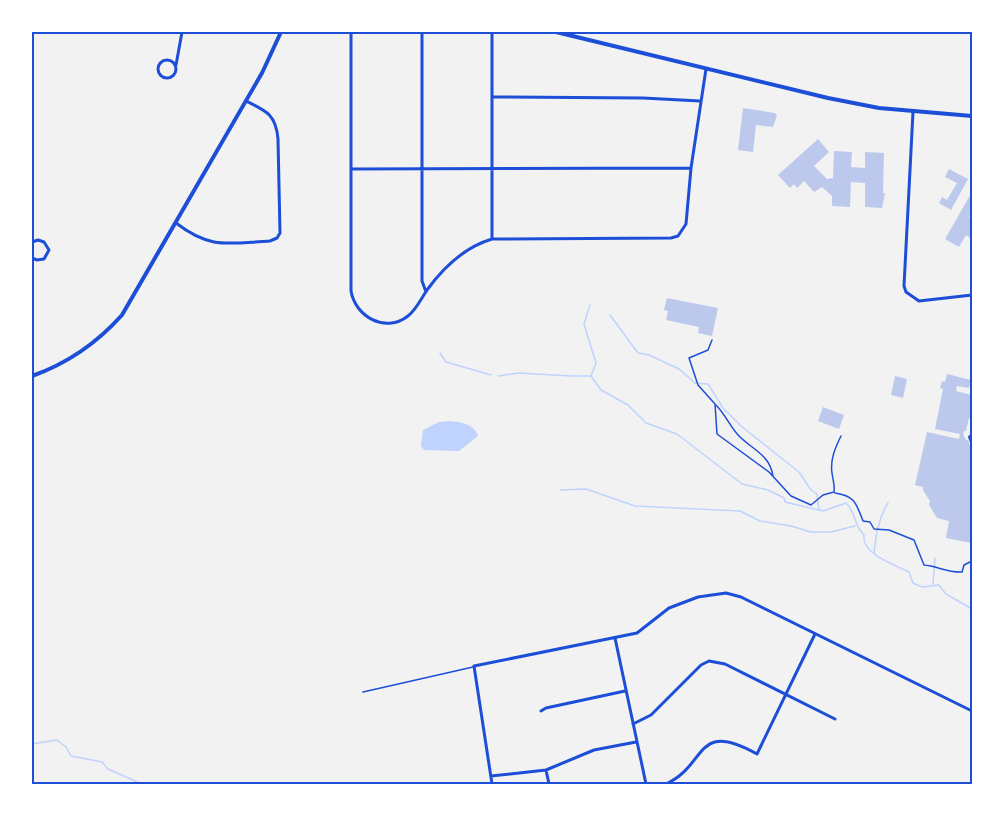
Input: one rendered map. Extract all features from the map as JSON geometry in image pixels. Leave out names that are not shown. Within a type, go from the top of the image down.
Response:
[{"type":"main road","points":[[32,376],[55,367],[86,348],[112,326],[130,304],[262,73],[281,32]]},
{"type":"main road","points":[[557,32],[828,98],[913,112],[972,116]]},
{"type":"street","points":[[176,68],[173,62],[167,60],[161,62],[157,69],[159,75],[167,78],[173,76],[176,68],[182,32]]},
{"type":"street","points":[[351,32],[351,291],[358,308],[366,316],[378,322],[397,321],[410,315],[440,274],[468,249],[492,239],[676,238],[686,224],[691,168],[706,69]]},
{"type":"street","points":[[422,32],[422,281],[426,292]]},
{"type":"street","points":[[492,32],[492,239]]},
{"type":"street","points":[[492,97],[643,98],[701,101]]},
{"type":"street","points":[[176,223],[201,239],[215,244],[270,241],[277,238],[280,233],[276,126],[269,113],[246,101]]},
{"type":"street","points":[[913,112],[904,286],[909,296],[919,301],[972,296]]},
{"type":"street","points":[[351,169],[691,168]]},
{"type":"street","points":[[32,242],[38,240],[44,242],[49,250],[44,259],[32,258]]},
{"type":"street","points":[[972,434],[969,437],[972,445]]},
{"type":"street","points":[[492,784],[474,666],[615,638],[644,629],[661,614],[678,604],[698,597],[726,593],[741,597],[972,711]]},
{"type":"street","points":[[666,784],[678,777],[701,751],[714,742],[722,740],[733,742],[757,754],[815,634]]},
{"type":"street","points":[[615,638],[646,784]]},
{"type":"street","points":[[633,724],[647,718],[701,665],[709,661],[725,664],[836,719]]},
{"type":"street","points":[[542,711],[546,708],[625,691]]},
{"type":"street","points":[[491,776],[546,770],[594,750],[636,742]]},
{"type":"street","points":[[546,770],[549,784]]},
{"type":"lane","points":[[363,692],[474,666]]},
{"type":"path","points":[[712,340],[708,350],[689,358],[698,385],[727,416],[738,435],[772,466],[773,476]]},
{"type":"path","points":[[715,404],[717,434],[773,476],[791,496],[812,505],[827,493],[847,494],[852,498],[863,520],[870,522],[874,529],[889,530],[914,540],[924,565],[937,566],[952,573],[962,572],[964,565],[970,562]]},
{"type":"path","points":[[834,492],[835,484],[831,472],[832,456],[841,436]]},
{"type":"water","points":[[450,421],[470,426],[478,436],[459,451],[424,450],[421,446],[423,430],[439,422]]},
{"type":"building","points":[[743,108],[777,115],[773,127],[756,125],[753,152],[738,150]]},
{"type":"building","points":[[818,139],[829,152],[814,166],[827,179],[833,178],[834,151],[852,152],[851,167],[865,168],[865,152],[884,153],[883,193],[885,193],[882,208],[865,207],[865,183],[851,182],[850,207],[832,206],[832,196],[822,187],[814,192],[804,181],[797,188],[794,184],[790,188],[778,175]]},
{"type":"building","points":[[949,169],[968,179],[951,210],[939,203],[942,197],[947,200],[957,183],[945,177]]},
{"type":"building","points":[[972,192],[972,210],[969,217],[972,219],[972,239],[966,235],[959,247],[945,239]]},
{"type":"building","points":[[667,298],[718,308],[712,336],[698,333],[699,327],[666,320],[668,311],[664,310]]},
{"type":"building","points":[[947,374],[971,380],[969,388],[957,386],[956,391],[972,395],[970,413],[972,413],[972,419],[969,418],[963,434],[972,451],[971,543],[946,538],[949,521],[937,518],[929,505],[930,501],[923,487],[915,485],[927,432],[959,439],[960,434],[935,429],[943,389],[940,388]]},
{"type":"building","points":[[895,376],[907,379],[903,398],[891,395]]},
{"type":"building","points":[[823,407],[844,415],[839,429],[818,421]]},
{"type":"waterway","points":[[590,305],[584,324],[596,363],[591,376]]},
{"type":"waterway","points":[[610,315],[638,353],[649,355],[679,369],[695,383],[708,384],[723,408],[741,426],[799,472],[811,490],[817,494],[819,510]]},
{"type":"waterway","points":[[440,353],[446,362],[491,375]]},
{"type":"waterway","points":[[498,376],[519,373],[591,376],[601,390],[628,405],[646,423],[677,434],[742,484],[768,490],[784,498],[785,502],[823,511],[846,503],[864,535],[864,542],[873,553],[909,572],[913,583],[922,587],[939,585],[946,594],[972,609]]},
{"type":"waterway","points":[[560,490],[586,489],[635,506],[740,511],[760,521],[811,532],[831,532],[855,526]]},
{"type":"waterway","points":[[874,553],[880,521],[888,503]]},
{"type":"waterway","points":[[933,584],[935,558]]},
{"type":"waterway","points":[[32,744],[57,740],[66,747],[71,756],[102,762],[108,769],[142,784]]}]
